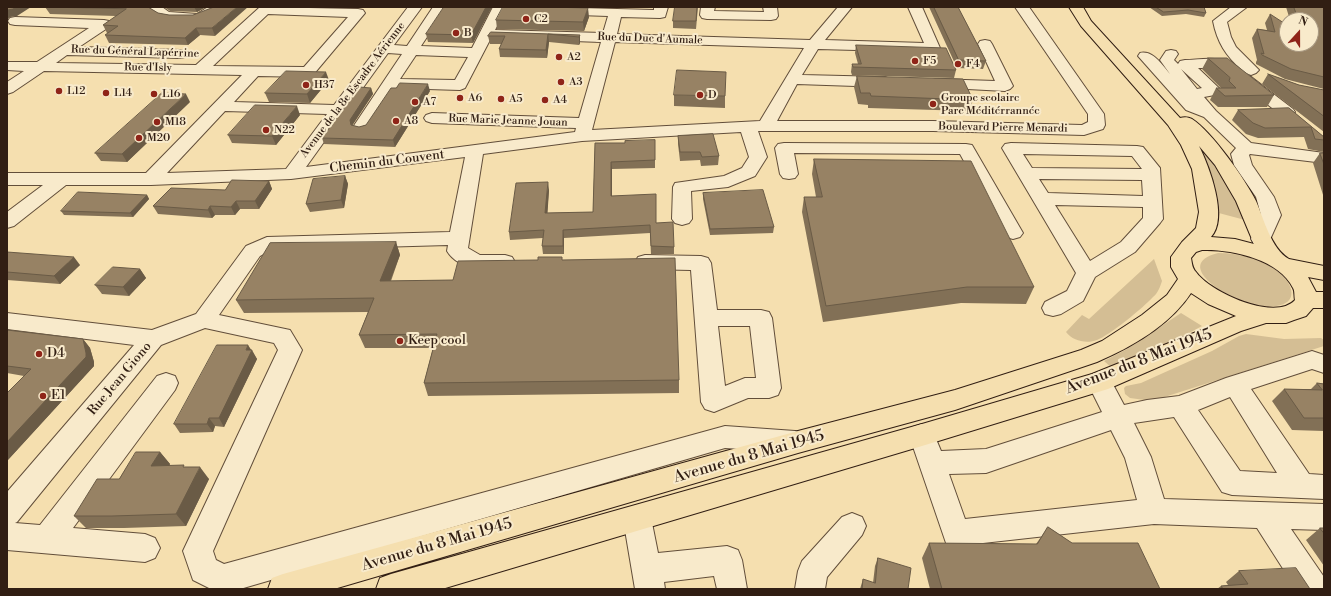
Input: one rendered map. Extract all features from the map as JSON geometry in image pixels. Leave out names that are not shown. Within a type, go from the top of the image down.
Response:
[{"type":"main road","points":[[1076,7],[1086,23],[1174,122],[1190,145],[1201,169],[1209,212],[1206,230],[1181,257],[1182,267],[1189,279],[1210,296],[1236,308],[1265,315],[1285,315],[1298,310],[1315,300],[1304,288],[1298,278],[1280,263],[1261,239],[1246,201],[1223,163],[1199,136],[1118,58]]},
{"type":"main road","points":[[1189,247],[1196,244],[1212,242],[1228,243],[1248,248],[1280,263],[1324,274]]},
{"type":"main road","name":"Avenue du 8 Mai 1945","points":[[283,589],[798,442],[955,400],[1110,347],[1150,321],[1175,300],[1189,279]]},
{"type":"main road","name":"Avenue du 8 Mai 1945","points":[[391,589],[922,436],[1100,382],[1233,325],[1265,315]]},
{"type":"street","points":[[153,7],[166,16],[198,18],[204,16],[216,7]]},
{"type":"street","name":"Avenue de la 8e Escadre Aérienne","points":[[291,174],[415,7]]},
{"type":"street","points":[[361,127],[440,7]]},
{"type":"street","points":[[390,83],[460,85],[500,7]]},
{"type":"street","points":[[550,7],[549,10],[660,14],[661,7]]},
{"type":"street","points":[[708,7],[707,15],[771,16],[770,7]]},
{"type":"street","points":[[682,219],[682,187],[728,181],[749,172],[758,157],[757,127],[792,79],[814,44],[845,7]]},
{"type":"street","name":"Rue du Duc d'Aumale","points":[[487,34],[933,48],[915,7]]},
{"type":"street","name":"Boulevard Pierre Menardi","points":[[757,127],[933,126],[1084,130],[1097,125],[1096,114],[1022,7]]},
{"type":"street","points":[[1240,7],[1220,21],[1223,38],[1231,52],[1251,70],[1264,76]]},
{"type":"street","points":[[11,24],[32,10]]},
{"type":"street","name":"Rue d'Isly","points":[[7,66],[308,72],[358,13],[265,10],[217,55]]},
{"type":"street","name":"Rue Marie Jeanne Jouan","points":[[432,118],[584,130],[616,12]]},
{"type":"street","name":"Rue du Général Lapérrine","points":[[11,24],[104,24],[66,51]]},
{"type":"street","points":[[918,83],[1005,86],[985,44]]},
{"type":"street","points":[[384,49],[477,53]]},
{"type":"street","points":[[7,89],[66,51]]},
{"type":"street","name":"Rue du Général Lapérrine","points":[[66,51],[217,55]]},
{"type":"street","points":[[1172,54],[1167,60],[1187,95]]},
{"type":"street","points":[[201,69],[217,55]]},
{"type":"street","points":[[1145,56],[1246,148],[1324,158]]},
{"type":"street","points":[[1187,95],[1214,90],[1185,64],[1220,63],[1226,65],[1293,117],[1264,113]]},
{"type":"street","points":[[151,179],[255,70]]},
{"type":"street","points":[[792,79],[902,82]]},
{"type":"street","points":[[220,106],[339,110]]},
{"type":"street","points":[[1210,114],[1233,113]]},
{"type":"street","name":"Chemin du Couvent","points":[[7,179],[151,179],[291,174],[475,150],[584,130],[757,127]]},
{"type":"street","points":[[789,174],[784,148],[966,149],[1013,233]]},
{"type":"street","points":[[1053,308],[1075,296],[1087,273],[1128,247],[1153,219],[1151,168],[1137,151],[1011,148],[1087,273]]},
{"type":"street","points":[[1246,148],[1240,154],[1243,165],[1265,198],[1271,215],[1261,239]]},
{"type":"street","points":[[475,150],[457,250],[476,262],[522,262]]},
{"type":"street","points":[[1026,173],[1151,175]]},
{"type":"street","points":[[11,215],[62,179]]},
{"type":"street","points":[[1042,199],[1153,202]]},
{"type":"street","points":[[204,320],[253,251],[267,244],[458,238]]},
{"type":"street","points":[[623,262],[701,263],[707,318]]},
{"type":"street","points":[[153,339],[204,320],[282,336],[290,350],[198,551],[204,570],[223,579],[725,437],[798,442]]},
{"type":"street","name":"Rue Jean Giono","points":[[7,321],[153,339]]},
{"type":"street","name":"Rue Jean Giono","points":[[7,513],[153,339]]},
{"type":"street","points":[[931,463],[986,461],[1118,417],[1147,410],[1181,406],[1235,384],[1312,360],[1324,364]]},
{"type":"street","points":[[1100,382],[1138,457],[1154,511]]},
{"type":"street","points":[[47,539],[166,383]]},
{"type":"street","points":[[1235,384],[1313,487]]},
{"type":"street","points":[[1181,406],[1232,483],[1313,487]]},
{"type":"street","points":[[922,436],[956,532],[1154,511],[1324,517]]},
{"type":"street","points":[[1265,515],[1314,589]]},
{"type":"street","points":[[637,518],[648,579],[727,560],[732,589]]},
{"type":"street","points":[[810,589],[814,571],[852,526]]},
{"type":"street","points":[[7,536],[144,548]]},
{"type":"shaded area","points":[[1192,136],[1225,176],[1245,220],[1215,212]]},
{"type":"shaded area","points":[[1218,253],[1235,254],[1251,258],[1273,268],[1285,277],[1291,287],[1291,297],[1283,304],[1276,306],[1258,306],[1243,302],[1220,290],[1202,274],[1200,266],[1205,259]]},
{"type":"shaded area","points":[[1154,259],[1162,281],[1158,292],[1134,314],[1110,333],[1097,340],[1084,342],[1076,340],[1066,332],[1082,315],[1089,319]]},
{"type":"shaded area","points":[[1181,313],[1202,326],[1156,351],[1112,368],[1104,361],[1127,349]]},
{"type":"shaded area","points":[[1246,334],[1284,339],[1321,338],[1324,340],[1324,346],[1152,401],[1130,398],[1125,394],[1124,388],[1126,386],[1141,383]]},
{"type":"building","points":[[7,7],[16,7],[7,10]]},
{"type":"building","points":[[45,7],[148,7],[158,13],[169,15],[193,15],[214,7],[237,7],[212,28],[196,28],[185,38],[105,35],[118,26],[103,25],[126,9]]},
{"type":"building","points":[[444,7],[486,7],[471,35],[426,34]]},
{"type":"building","points":[[503,7],[588,8],[583,22],[496,20]]},
{"type":"building","points":[[675,7],[697,7],[696,21],[673,21]]},
{"type":"building","points":[[934,7],[958,7],[986,61],[959,60]]},
{"type":"building","points":[[1156,7],[1204,7],[1206,13],[1188,10],[1164,12]]},
{"type":"building","points":[[1294,7],[1324,7],[1324,77],[1291,69],[1262,55],[1261,53],[1264,54],[1257,29],[1275,32],[1270,14],[1279,20],[1279,52],[1319,52],[1319,12],[1296,12]]},
{"type":"building","points":[[491,32],[580,35],[579,37],[548,34],[546,50],[499,49],[505,36],[488,36]]},
{"type":"building","points":[[856,45],[946,48],[956,70],[853,67],[852,64],[861,64]]},
{"type":"building","points":[[1208,58],[1227,58],[1274,95],[1225,96],[1216,88],[1236,88],[1229,81],[1230,78]]},
{"type":"building","points":[[677,70],[726,72],[725,96],[674,95]]},
{"type":"building","points":[[286,71],[326,72],[307,94],[265,93]]},
{"type":"building","points":[[1268,74],[1299,85],[1324,90],[1324,116]]},
{"type":"building","points":[[857,76],[963,79],[973,100],[871,96],[870,93],[861,93]]},
{"type":"building","points":[[400,83],[428,84],[393,140],[322,138],[359,87],[371,88],[350,120],[351,125],[359,127],[366,125],[391,88],[396,88]]},
{"type":"building","points":[[162,93],[186,94],[122,154],[95,153]]},
{"type":"building","points":[[255,105],[297,106],[272,136],[228,135]]},
{"type":"building","points":[[1289,108],[1324,137],[1324,140],[1315,139],[1311,127],[1265,128],[1253,123],[1238,110]]},
{"type":"building","points":[[713,134],[719,156],[702,157],[700,152],[680,152],[678,136]]},
{"type":"building","points":[[655,140],[655,160],[611,162],[611,196],[656,194],[656,223],[673,222],[674,247],[651,246],[650,225],[563,230],[563,246],[542,246],[544,230],[509,232],[516,183],[548,182],[545,213],[593,212],[595,143],[625,143],[625,141]]},
{"type":"building","points":[[1320,153],[1324,153],[1324,164]]},
{"type":"building","points":[[814,159],[971,161],[1034,287],[967,287],[826,306],[804,197],[822,197]]},
{"type":"building","points":[[345,176],[341,200],[306,204],[313,179]]},
{"type":"building","points":[[232,180],[269,181],[255,201],[236,201],[231,207],[210,206],[208,210],[153,206],[171,188],[225,190]]},
{"type":"building","points":[[763,190],[774,227],[710,229],[703,193]]},
{"type":"building","points":[[78,192],[147,195],[130,213],[61,211]]},
{"type":"building","points":[[396,242],[380,281],[453,280],[458,261],[538,260],[538,257],[562,257],[562,260],[675,258],[679,380],[424,383],[437,334],[359,335],[374,298],[236,300],[270,243]]},
{"type":"building","points":[[7,252],[74,257],[54,276],[7,272]]},
{"type":"building","points":[[113,267],[140,269],[123,287],[95,285]]},
{"type":"building","points":[[7,330],[83,339],[86,357],[7,442],[7,393],[31,369],[7,366]]},
{"type":"building","points":[[217,345],[248,345],[246,350],[252,350],[219,418],[209,418],[207,424],[174,424]]},
{"type":"building","points":[[1317,383],[1324,384],[1324,418],[1304,418],[1284,389],[1322,390]]},
{"type":"building","points":[[136,452],[160,452],[151,466],[184,465],[183,467],[200,467],[176,514],[74,516],[97,479],[119,479]]},
{"type":"building","points":[[1048,527],[1072,543],[1138,543],[1160,589],[942,589],[929,543],[1037,544]]},
{"type":"building","points":[[878,558],[911,568],[908,589],[862,589],[863,579],[875,583]]},
{"type":"building","points":[[1296,568],[1310,589],[1223,589],[1221,586],[1248,584],[1239,571]]},
{"type":"place","name":"C2","points":[[526,19]]},
{"type":"place","name":"B","points":[[456,33]]},
{"type":"place","name":"A2","points":[[559,57]]},
{"type":"place","name":"F5","points":[[915,61]]},
{"type":"place","name":"F4","points":[[958,64]]},
{"type":"place","name":"A3","points":[[561,82]]},
{"type":"place","name":"H37","points":[[306,85]]},
{"type":"place","name":"L12","points":[[59,91]]},
{"type":"place","name":"L14","points":[[106,93]]},
{"type":"place","name":"L16","points":[[154,94]]},
{"type":"place","name":"D","points":[[700,95]]},
{"type":"place","name":"A6","points":[[460,98]]},
{"type":"place","name":"A5","points":[[501,99]]},
{"type":"place","name":"A4","points":[[545,100]]},
{"type":"place","name":"A7","points":[[415,102]]},
{"type":"place","name":"Groupe scolaire Parc Méditérrannée","points":[[933,104]]},
{"type":"place","name":"A8","points":[[396,121]]},
{"type":"place","name":"M18","points":[[157,122]]},
{"type":"place","name":"N22","points":[[266,130]]},
{"type":"place","name":"M20","points":[[139,138]]},
{"type":"place","name":"Keep cool","points":[[400,341]]},
{"type":"place","name":"D4","points":[[39,354]]},
{"type":"place","name":"E1","points":[[43,396]]}]
